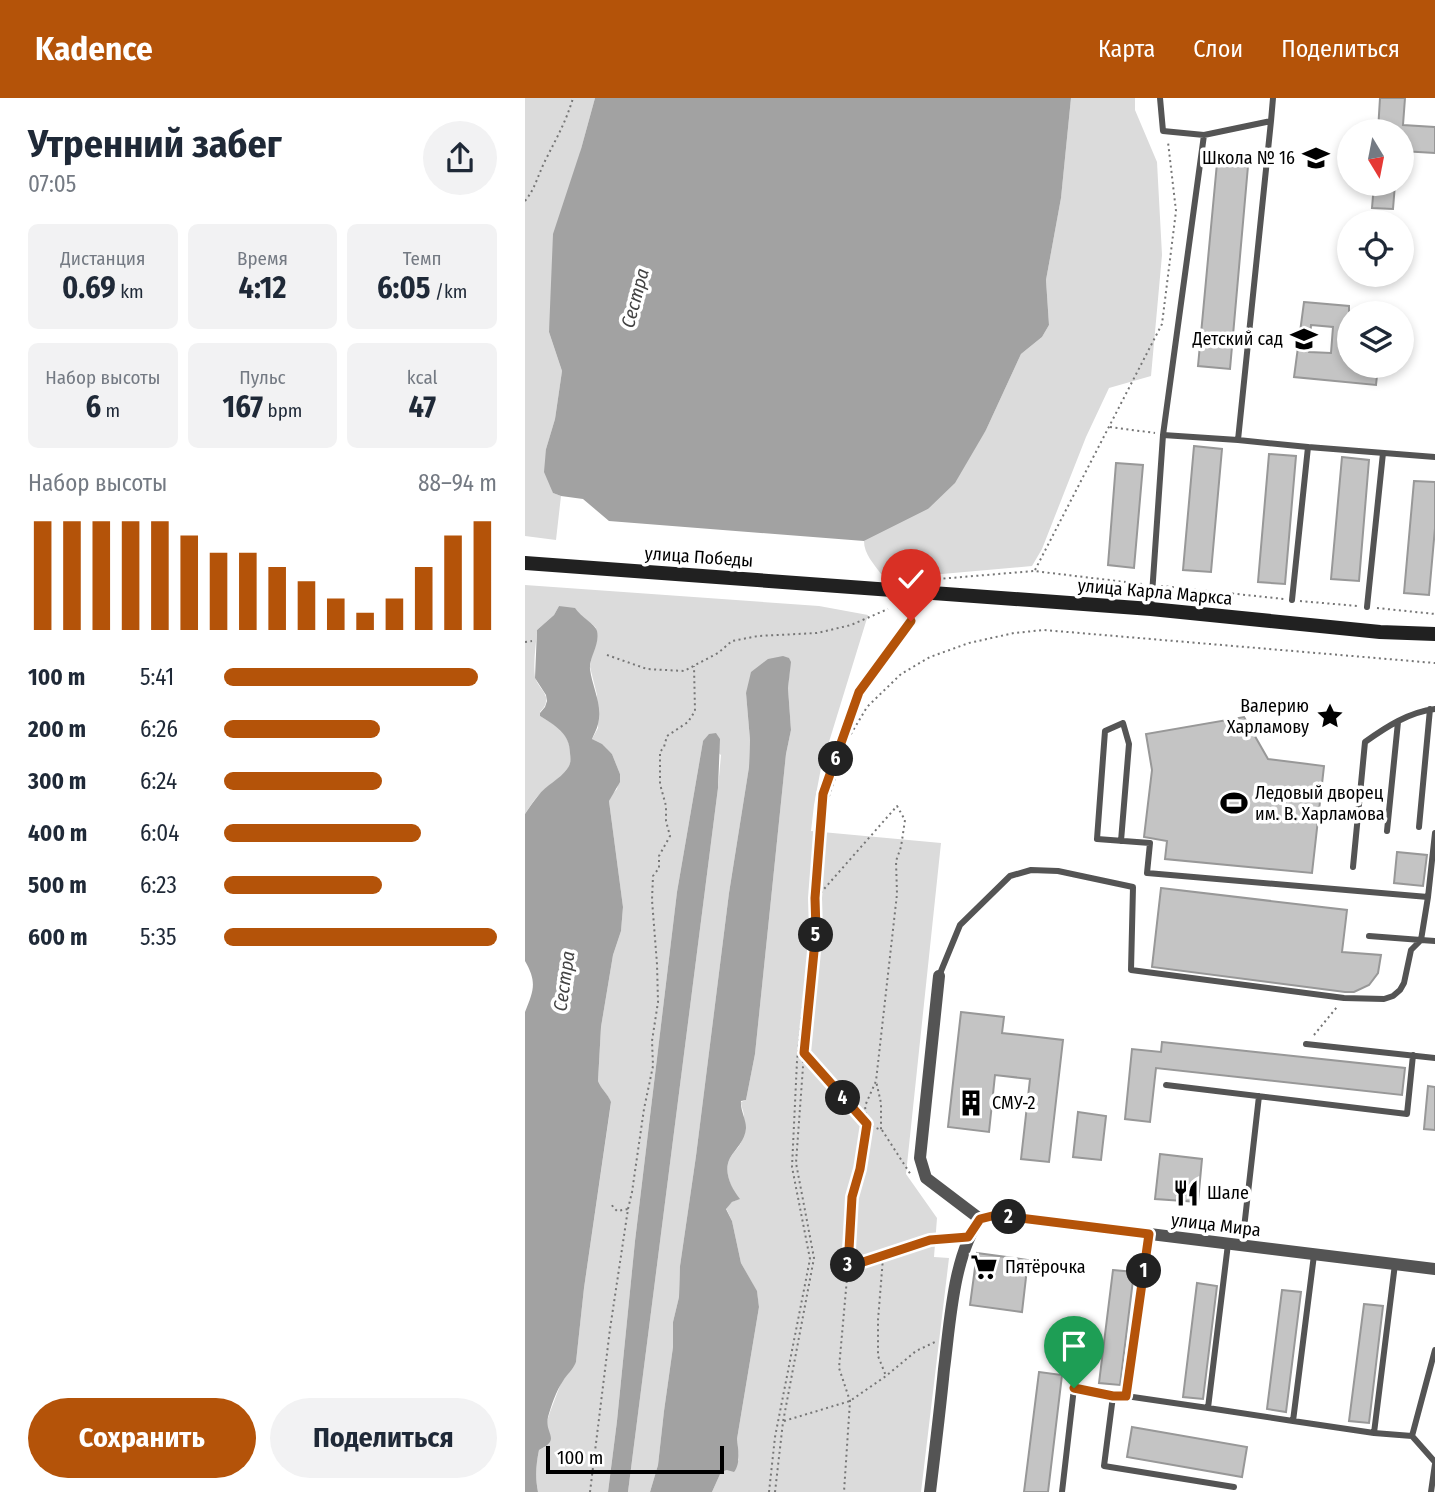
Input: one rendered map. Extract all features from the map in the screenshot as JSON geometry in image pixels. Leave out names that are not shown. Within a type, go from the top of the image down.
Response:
[{"type":"street","name":"улица Победы","points":[[525,563],[871,589]]},
{"type":"street","name":"улица Карла Маркса","points":[[871,589],[1150,609],[1380,632],[1435,634]]},
{"type":"street","points":[[930,1492],[959,1267],[968,1237],[980,1219],[926,1178],[920,1157],[939,976]]},
{"type":"street","name":"улица Мира","points":[[980,1219],[996,1215],[1435,1269]]},
{"type":"lane","points":[[1160,98],[1163,131],[1167,132],[1204,135],[1271,121]]},
{"type":"lane","points":[[1238,440],[1272,98]]},
{"type":"lane","points":[[1150,609],[1163,435],[1204,135]]},
{"type":"lane","points":[[1163,435],[1435,457]]},
{"type":"lane","points":[[1292,600],[1308,447]]},
{"type":"lane","points":[[1367,607],[1383,453]]},
{"type":"lane","points":[[1353,867],[1365,742],[1420,710],[1433,709],[1419,827]]},
{"type":"lane","points":[[1387,831],[1398,722]]},
{"type":"lane","points":[[1121,841],[1129,744],[1123,723],[1105,731],[1097,839],[1121,841],[1150,843],[1147,873],[1428,897]]},
{"type":"lane","points":[[939,976],[960,925],[1010,876],[1031,870],[1058,871],[1133,887],[1131,970],[1344,998],[1373,999],[1393,996],[1404,983],[1412,950],[1421,940],[1435,833]]},
{"type":"lane","points":[[1369,936],[1435,941]]},
{"type":"lane","points":[[1306,1044],[1435,1058]]},
{"type":"lane","points":[[1166,1085],[1407,1114],[1413,1055]]},
{"type":"lane","points":[[1242,1246],[1259,1096]]},
{"type":"lane","points":[[1126,1396],[1149,1234]]},
{"type":"lane","points":[[1208,1408],[1228,1244]]},
{"type":"lane","points":[[1293,1421],[1314,1255]]},
{"type":"lane","points":[[1374,1433],[1395,1264]]},
{"type":"lane","points":[[1412,1436],[1435,1350]]},
{"type":"lane","points":[[1062,1492],[1074,1388],[1113,1396],[1412,1436],[1435,1463],[1431,1492]]},
{"type":"lane","points":[[1113,1396],[1104,1466],[1234,1487]]},
{"type":"path","points":[[525,201],[532,193],[567,119],[573,98]]},
{"type":"path","points":[[1034,571],[1162,324],[1176,211],[1167,132]]},
{"type":"path","points":[[1110,427],[1163,435]]},
{"type":"path","points":[[928,580],[1034,571],[1153,586]]},
{"type":"path","points":[[607,655],[647,669],[684,671],[718,653],[732,641],[758,636],[817,633],[851,625],[888,609]]},
{"type":"path","points":[[775,1492],[783,1422],[814,1258],[796,1163],[816,931],[815,898],[823,794],[859,692],[911,621]]},
{"type":"path","points":[[769,1492],[775,1437],[810,1259],[792,1167],[796,1061],[811,932],[810,891],[822,817],[848,739],[867,707],[901,674],[930,657],[969,643],[1014,633],[1044,630],[1435,663]]},
{"type":"path","points":[[525,642],[532,641]]},
{"type":"path","points":[[590,1492],[610,1329],[653,1066],[652,1041],[658,1002],[653,876],[659,868],[659,856],[670,836],[660,784],[660,752],[667,736],[688,722],[695,711],[694,666]]},
{"type":"path","points":[[815,898],[897,806],[905,820],[897,861],[897,894],[876,1080],[865,1106],[867,1124],[860,1169],[852,1197],[839,1368],[850,1401],[844,1492]]},
{"type":"path","points":[[1306,1044],[1344,998]]},
{"type":"path","points":[[804,1053],[867,1124],[881,1130],[881,1103],[876,1080]]},
{"type":"path","points":[[611,1203],[617,1210],[628,1209]]},
{"type":"path","points":[[848,1267],[930,1240],[968,1237]]},
{"type":"path","points":[[883,1257],[877,1320],[878,1356],[886,1376]]},
{"type":"path","points":[[783,1422],[850,1401],[916,1351],[948,1336]]},
{"type":"shaded area","points":[[525,98],[595,98],[581,149],[549,332],[562,371],[555,419],[546,449],[553,493],[561,496],[556,540],[525,536]]},
{"type":"shaded area","points":[[1071,98],[1135,98],[1135,110],[1157,162],[1162,255],[1151,376],[1109,388],[1086,437],[1042,549],[1032,566],[942,574],[881,574],[868,555],[864,541],[928,509],[986,430],[1021,354],[1042,337],[1049,325],[1046,280],[1061,198]]},
{"type":"shaded area","points":[[525,585],[819,606],[868,615],[821,768],[811,831],[941,843],[906,1174],[937,1218],[934,1257],[949,1258],[921,1492],[712,1492],[721,1472],[739,1460],[737,1439],[759,1307],[757,1292],[741,1263],[732,1221],[726,1208],[739,1199],[731,1185],[727,1168],[743,1137],[741,1102],[746,1100],[755,1054],[786,754],[791,730],[788,688],[790,666],[746,693],[749,767],[729,893],[680,1266],[679,1297],[673,1322],[673,1347],[658,1465],[650,1492],[628,1492],[718,788],[721,755],[703,741],[677,892],[608,1492],[538,1492],[537,1461],[539,1450],[545,1447],[547,1421],[561,1383],[576,1362],[611,1103],[598,1081],[601,1027],[613,955],[621,931],[623,907],[609,801],[617,789],[620,774],[612,754],[592,739],[598,728],[597,695],[590,667],[596,628],[559,606],[554,615],[537,630],[534,671],[546,697],[546,704],[540,716],[563,732],[570,748],[571,759],[564,773],[541,792],[525,814]]},
{"type":"water","name":"Сестра","points":[[595,98],[1071,98],[1061,198],[1046,280],[1049,325],[1042,337],[1021,354],[986,430],[955,483],[928,509],[864,541],[609,521],[583,499],[553,493],[544,472],[562,371],[549,332],[553,234]]},
{"type":"water","name":"Сестра","points":[[559,606],[575,608],[597,631],[590,669],[599,717],[592,739],[612,754],[620,774],[620,782],[609,801],[623,907],[621,931],[613,955],[601,1027],[598,1081],[611,1102],[576,1362],[558,1389],[549,1413],[547,1423],[551,1439],[550,1443],[539,1450],[536,1471],[538,1492],[525,1492],[525,1012],[533,986],[525,961],[525,814],[541,792],[564,773],[570,761],[569,746],[564,735],[540,716],[547,701],[535,678],[537,630],[554,615]]},
{"type":"water","points":[[783,656],[791,662],[788,688],[791,730],[786,754],[755,1054],[746,1100],[741,1101],[746,1128],[727,1168],[731,1185],[740,1199],[732,1202],[726,1209],[732,1221],[741,1263],[757,1291],[759,1307],[737,1439],[738,1460],[734,1472],[721,1472],[712,1492],[650,1492],[658,1465],[673,1347],[673,1322],[679,1297],[680,1266],[729,893],[749,767],[746,693],[751,672],[768,659]]},
{"type":"water","points":[[716,733],[720,739],[718,788],[628,1492],[608,1492],[677,892],[703,741],[709,734]]},
{"type":"building","points":[[1380,98],[1405,98],[1403,119],[1379,119]]},
{"type":"building","points":[[1414,126],[1435,127],[1435,153],[1414,152]]},
{"type":"building","points":[[1217,163],[1248,166],[1230,369],[1198,366]]},
{"type":"building","points":[[1373,196],[1394,196],[1393,209],[1372,208]]},
{"type":"building","name":"Детский сад","points":[[1304,302],[1337,305],[1337,378],[1377,378],[1376,385],[1294,377]],"holes":[[[1311,325],[1333,327],[1331,353],[1309,352]]]},
{"type":"building","points":[[1194,446],[1222,449],[1211,572],[1183,570]]},
{"type":"building","points":[[1269,454],[1296,456],[1285,584],[1258,582]]},
{"type":"building","points":[[1342,457],[1369,460],[1359,581],[1331,579]]},
{"type":"building","points":[[1116,463],[1143,465],[1134,568],[1108,565]]},
{"type":"building","points":[[1414,481],[1435,482],[1435,528],[1429,595],[1404,593]]},
{"type":"building","name":"Ледовый дворец им. В. Харламова","points":[[1244,717],[1268,759],[1324,766],[1312,873],[1165,859],[1167,841],[1144,837],[1152,770],[1146,734]]},
{"type":"building","points":[[1397,852],[1427,855],[1423,886],[1394,883]]},
{"type":"building","points":[[1161,888],[1347,910],[1342,952],[1381,955],[1378,973],[1369,985],[1354,992],[1345,992],[1152,967]]},
{"type":"building","name":"СМУ-2","points":[[961,1012],[1004,1017],[1002,1033],[1063,1040],[1049,1162],[1021,1159],[1030,1079],[995,1075],[989,1132],[948,1127]]},
{"type":"building","points":[[1162,1042],[1405,1068],[1402,1095],[1156,1068],[1150,1122],[1125,1119],[1132,1049],[1161,1052]]},
{"type":"building","points":[[1428,1086],[1435,1087],[1435,1130],[1424,1129]]},
{"type":"building","points":[[1078,1112],[1106,1116],[1101,1160],[1073,1157]]},
{"type":"building","points":[[1160,1154],[1202,1159],[1198,1202],[1155,1199]]},
{"type":"building","points":[[977,1253],[1028,1260],[1022,1312],[970,1305]]},
{"type":"building","points":[[1113,1270],[1134,1272],[1120,1385],[1099,1383]]},
{"type":"building","points":[[1197,1283],[1217,1286],[1203,1399],[1183,1397]]},
{"type":"building","points":[[1282,1290],[1301,1292],[1286,1412],[1267,1409]]},
{"type":"building","points":[[1364,1304],[1383,1306],[1369,1423],[1349,1421]]},
{"type":"building","points":[[1039,1372],[1062,1375],[1048,1492],[1024,1492]]},
{"type":"building","points":[[1132,1427],[1247,1447],[1242,1477],[1127,1457]]},
{"type":"place","name":"Школа № 16","points":[[1316,158]]},
{"type":"place","name":"Детский сад","points":[[1304,339]]},
{"type":"place","name":"Валерию Харламову","points":[[1330,716]]},
{"type":"place","name":"Ледовый дворец им. В. Харламова","points":[[1234,803]]},
{"type":"place","name":"СМУ-2","points":[[971,1103]]},
{"type":"place","name":"Шале","points":[[1186,1193]]},
{"type":"place","name":"Пятёрочка","points":[[984,1267]]},
{"type":"route","points":[[911,621],[859,692],[823,794],[815,898],[816,931],[804,1053],[867,1124],[860,1169],[852,1197],[848,1267],[930,1240],[968,1237],[980,1219],[996,1215],[1149,1234],[1126,1396],[1074,1388]]}]
